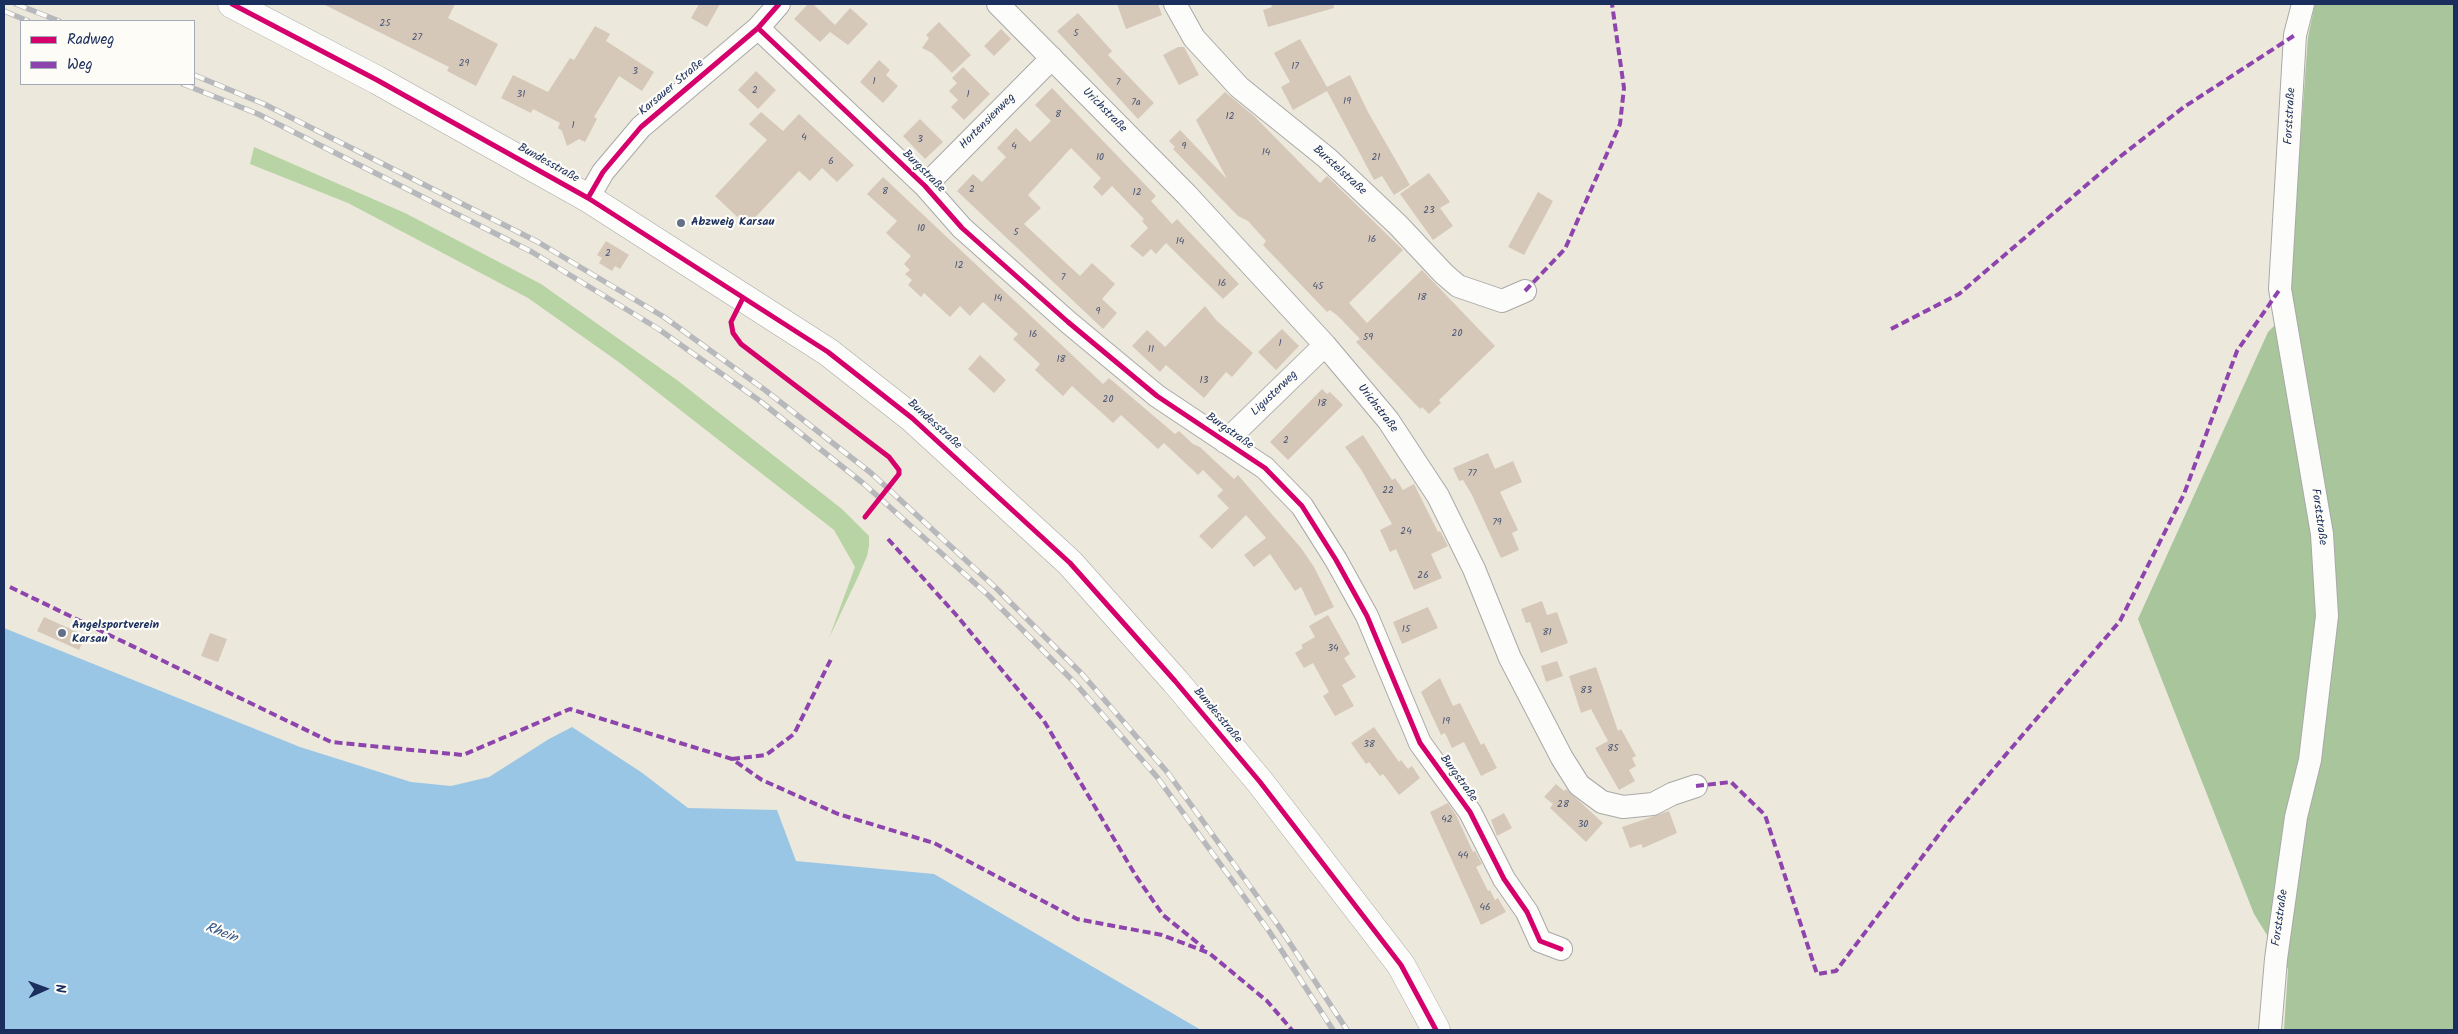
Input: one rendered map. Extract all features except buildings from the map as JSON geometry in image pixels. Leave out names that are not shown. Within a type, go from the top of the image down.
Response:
[{"type":"main road","name":"Bundesstraße","points":[[243,6],[588,198],[828,352],[912,418],[1070,563],[1175,681],[1266,790],[1401,965],[1436,1030]]},
{"type":"street","name":"Karsauer Straße","points":[[588,198],[603,172],[641,127],[758,28],[779,4]]},
{"type":"street","name":"Urichstraße","points":[[998,4],[1187,195],[1325,345],[1388,420],[1438,496],[1474,568],[1510,658],[1562,758],[1579,785],[1602,802],[1622,807],[1653,804],[1672,794],[1696,786]]},
{"type":"street","name":"Burstelstraße","points":[[1175,4],[1194,38],[1239,87],[1327,158],[1398,225],[1444,274],[1458,286],[1502,301],[1525,291]]},
{"type":"street","name":"Forststraße","points":[[2270,1030],[2276,959],[2296,817],[2310,760],[2326,616],[2322,534],[2280,289],[2295,35],[2303,4]]},
{"type":"street","name":"Burgstraße","points":[[758,28],[925,186],[962,228],[1068,322],[1157,396],[1265,468],[1302,506],[1336,560],[1367,616],[1420,743],[1470,812],[1504,879],[1526,912],[1540,941],[1561,949]]},
{"type":"street","name":"Hortensienweg","points":[[925,186],[1052,58]]},
{"type":"street","name":"Ligusterweg","points":[[1225,442],[1325,345]]},
{"type":"green space","points":[[2315,4],[2454,4],[2454,1030],[2284,1030],[2288,969],[2254,914],[2138,619],[2268,332],[2292,308],[2290,282],[2308,37]]},
{"type":"green space","points":[[254,147],[405,213],[541,284],[677,380],[842,509],[869,536],[869,546],[858,577],[829,638],[855,567],[834,530],[620,363],[528,298],[348,203],[250,164]]},
{"type":"water","name":"Rhein","points":[[4,628],[300,747],[411,782],[451,786],[489,777],[549,739],[572,727],[641,772],[688,808],[777,810],[796,861],[934,874],[1201,1030],[4,1030]]},
{"type":"railway","points":[[16,4],[56,20]]},
{"type":"railway","points":[[4,11],[26,20]]},
{"type":"railway","points":[[195,75],[264,104],[538,242],[664,317],[765,390],[871,473],[996,588],[1082,674],[1168,773],[1278,925],[1347,1030]]},
{"type":"railway","points":[[186,85],[258,114],[532,252],[657,328],[760,401],[864,484],[988,595],[1075,683],[1157,777],[1269,931],[1333,1030]]},
{"type":"marked path","points":[[1525,291],[1565,249],[1620,124],[1624,88],[1612,4]]},
{"type":"marked path","points":[[1891,329],[1959,294],[2117,159],[2184,107],[2295,35]]},
{"type":"marked path","points":[[1696,786],[1731,782],[1765,815],[1817,974],[1836,971],[1950,820],[2120,621],[2184,494],[2237,351],[2280,289]]},
{"type":"marked path","points":[[888,539],[958,617],[1044,721],[1136,876],[1163,915],[1204,948]]},
{"type":"marked path","points":[[10,587],[331,742],[463,755],[570,709],[732,759],[762,780],[838,814],[934,843],[1077,919],[1162,935],[1209,953],[1267,1001],[1292,1030]]},
{"type":"marked path","points":[[732,759],[766,755],[794,734],[832,657]]},
{"type":"cycle path","points":[[232,4],[377,80],[588,198],[828,352],[912,418],[1070,563],[1175,681],[1260,782],[1401,965],[1436,1030]]},
{"type":"cycle path","points":[[588,198],[603,172],[641,127],[758,28],[779,4]]},
{"type":"cycle path","points":[[758,28],[925,186],[962,228],[1068,322],[1157,396],[1265,468],[1302,506],[1336,560],[1367,616],[1420,743],[1470,812],[1504,879],[1527,912],[1540,941],[1561,949]]},
{"type":"cycle path","points":[[743,298],[731,322],[733,333],[741,344],[889,457],[899,470],[899,474],[865,517]]},
{"type":"place","name":"Abzweig Karsau","points":[[681,223]]},
{"type":"place","name":"Angelsportverein Karsau","points":[[62,633]]}]
